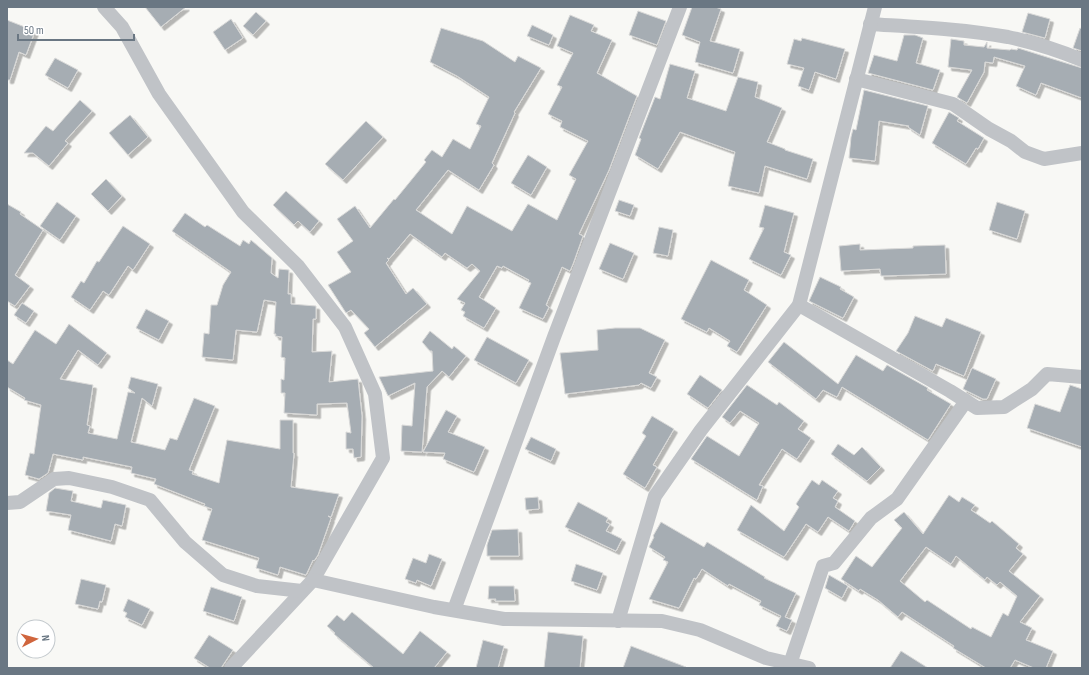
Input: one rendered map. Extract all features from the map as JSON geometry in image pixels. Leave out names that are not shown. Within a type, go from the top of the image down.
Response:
[{"type":"street","points":[[104,7],[122,27],[159,94],[243,212],[298,266],[345,327],[375,394],[383,458],[313,580],[231,668]]},
{"type":"street","points":[[454,610],[554,337],[680,7]]},
{"type":"street","points":[[618,621],[655,496],[701,430],[799,305],[875,7]]},
{"type":"street","points":[[870,24],[941,29],[1009,38],[1064,53],[1082,60]]},
{"type":"street","points":[[856,79],[953,104],[989,129],[1011,141],[1025,152],[1044,159],[1082,154]]},
{"type":"street","points":[[799,305],[977,408],[1004,407],[1032,389],[1047,374],[1082,377]]},
{"type":"street","points":[[790,664],[823,566],[834,563],[871,518],[897,499],[966,401]]},
{"type":"street","points":[[7,504],[20,502],[54,479],[69,478],[112,488],[150,500],[186,542],[223,575],[257,586],[302,591]]},
{"type":"street","points":[[313,580],[504,620],[662,621],[700,630],[766,658],[809,668]]},
{"type":"building","points":[[145,7],[186,7],[161,27]]},
{"type":"building","points":[[692,7],[715,7],[721,9],[710,41],[740,49],[733,73],[695,62],[700,42],[682,35]]},
{"type":"building","points":[[638,11],[666,21],[657,45],[629,35]]},
{"type":"building","points":[[256,12],[266,21],[253,35],[243,26]]},
{"type":"building","points":[[1028,13],[1050,19],[1045,38],[1022,32]]},
{"type":"building","points":[[570,15],[594,25],[591,31],[612,40],[597,73],[637,96],[609,170],[579,234],[583,236],[573,264],[570,271],[562,267],[546,305],[549,307],[543,319],[519,308],[531,283],[528,282],[529,280],[503,266],[502,268],[497,266],[479,297],[496,308],[484,328],[463,316],[465,312],[461,310],[465,303],[457,299],[480,271],[472,264],[467,268],[445,253],[442,257],[410,234],[389,259],[387,258],[389,260],[386,263],[406,294],[413,288],[427,304],[375,347],[364,333],[369,329],[351,310],[346,313],[328,285],[351,272],[337,252],[353,241],[337,219],[355,206],[370,228],[426,162],[424,160],[432,150],[442,157],[453,139],[470,149],[481,126],[476,124],[489,97],[457,76],[430,62],[441,28],[483,41],[515,62],[518,56],[541,68],[514,112],[515,113],[492,163],[494,165],[479,190],[448,170],[416,210],[452,234],[467,206],[512,231],[528,204],[557,220],[576,179],[569,175],[588,141],[560,127],[562,121],[548,114],[562,87],[557,85],[573,53],[557,46]]},
{"type":"building","points":[[231,19],[243,38],[225,50],[213,32]]},
{"type":"building","points":[[7,20],[35,31],[26,55],[19,52],[10,80],[7,80]]},
{"type":"building","points":[[532,25],[553,35],[549,45],[527,36]]},
{"type":"building","points":[[1080,28],[1082,29],[1082,51],[1073,48]]},
{"type":"building","points":[[904,35],[915,35],[923,38],[916,63],[940,70],[933,90],[868,73],[874,55],[897,61]]},
{"type":"building","points":[[802,38],[845,49],[836,79],[815,72],[809,90],[798,86],[804,68],[787,64],[794,39],[801,41]]},
{"type":"building","points":[[951,39],[964,41],[964,45],[984,47],[987,42],[987,48],[1017,50],[1018,48],[1082,68],[1082,98],[1041,83],[1036,95],[1016,86],[1025,66],[994,57],[993,63],[985,62],[984,72],[967,103],[957,97],[972,70],[948,67]]},
{"type":"building","points":[[55,58],[78,70],[68,88],[45,75]]},
{"type":"building","points":[[670,64],[695,71],[687,98],[726,111],[738,77],[758,82],[755,97],[782,108],[767,142],[785,150],[813,159],[807,179],[765,166],[759,193],[728,186],[735,152],[680,132],[658,169],[635,155],[641,139],[639,138],[655,97],[660,99]]},
{"type":"building","points":[[864,90],[928,106],[920,135],[908,127],[909,126],[879,121],[875,161],[849,158],[851,137],[853,129],[856,130]]},
{"type":"building","points":[[80,100],[92,111],[65,141],[68,143],[49,166],[33,153],[24,153],[46,126],[53,131]]},
{"type":"building","points":[[949,112],[959,118],[957,121],[984,138],[978,149],[976,148],[966,164],[932,143]]},
{"type":"building","points":[[130,115],[148,137],[128,155],[109,133]]},
{"type":"building","points":[[366,121],[383,137],[343,180],[325,164]]},
{"type":"building","points":[[528,155],[547,167],[531,195],[511,183]]},
{"type":"building","points":[[106,179],[122,196],[108,211],[91,194]]},
{"type":"building","points":[[286,191],[319,221],[310,232],[298,221],[294,225],[273,205]]},
{"type":"building","points":[[619,200],[634,205],[630,216],[615,211]]},
{"type":"building","points":[[57,202],[76,216],[60,240],[40,226]]},
{"type":"building","points":[[997,202],[1025,211],[1017,239],[989,230]]},
{"type":"building","points":[[7,204],[21,212],[20,214],[43,230],[15,275],[30,286],[15,306],[7,301]]},
{"type":"building","points":[[765,205],[794,213],[784,252],[791,255],[781,275],[749,259],[764,228],[759,227]]},
{"type":"building","points":[[185,213],[205,227],[207,225],[240,246],[243,240],[249,244],[251,240],[272,258],[271,273],[278,278],[279,269],[289,270],[288,294],[291,294],[291,304],[316,306],[316,319],[313,319],[312,352],[332,351],[329,382],[358,379],[362,416],[361,457],[354,458],[353,449],[346,449],[346,432],[351,433],[347,403],[317,404],[317,415],[284,413],[285,393],[281,393],[281,379],[284,380],[285,358],[281,357],[282,337],[275,336],[276,334],[274,334],[276,302],[264,300],[257,332],[236,330],[233,360],[202,357],[204,333],[209,334],[211,305],[217,305],[223,285],[231,272],[172,231]]},
{"type":"building","points":[[123,226],[150,244],[133,270],[128,266],[109,295],[103,291],[90,310],[71,297],[81,281],[84,283],[97,261],[99,262]]},
{"type":"building","points":[[659,227],[673,230],[668,256],[653,253]]},
{"type":"building","points":[[610,243],[634,253],[623,279],[599,269]]},
{"type":"building","points":[[860,244],[860,250],[945,245],[946,274],[881,276],[880,269],[841,271],[839,246]]},
{"type":"building","points":[[711,260],[749,280],[744,290],[767,305],[737,352],[727,346],[730,341],[709,328],[707,332],[681,319]]},
{"type":"building","points":[[820,277],[841,287],[840,289],[854,297],[843,318],[809,301]]},
{"type":"building","points":[[22,303],[34,311],[26,323],[14,315]]},
{"type":"building","points":[[146,309],[169,321],[159,340],[136,328]]},
{"type":"building","points":[[915,316],[942,327],[946,318],[981,332],[964,376],[936,364],[933,371],[896,351],[908,333]]},
{"type":"building","points":[[69,324],[107,353],[98,365],[78,350],[60,379],[93,385],[87,425],[90,426],[88,433],[117,439],[128,392],[135,393],[128,388],[131,377],[158,384],[152,406],[142,398],[131,442],[165,450],[170,438],[177,440],[194,398],[215,406],[189,470],[193,471],[192,474],[219,483],[227,440],[280,449],[280,420],[293,420],[294,453],[291,487],[339,494],[331,517],[328,516],[331,518],[318,555],[314,561],[313,560],[306,575],[280,567],[278,575],[256,568],[259,558],[202,540],[212,509],[204,506],[205,504],[154,484],[156,479],[131,473],[132,467],[83,457],[83,460],[53,454],[48,473],[39,479],[25,475],[30,453],[34,454],[41,405],[24,400],[25,398],[7,387],[7,360],[13,364],[35,330],[56,344]]},
{"type":"building","points":[[640,328],[665,340],[649,373],[657,377],[651,388],[641,383],[639,385],[565,394],[560,353],[598,350],[597,330]]},
{"type":"building","points":[[430,331],[452,349],[454,346],[466,356],[449,377],[442,371],[427,387],[422,452],[401,451],[402,425],[412,426],[415,383],[388,396],[379,377],[433,371],[432,351],[430,351],[422,342]]},
{"type":"building","points":[[487,337],[529,360],[516,383],[474,360]]},
{"type":"building","points":[[784,342],[838,384],[856,355],[883,371],[887,365],[928,388],[927,390],[951,404],[928,440],[842,387],[837,397],[823,390],[816,399],[768,362]]},
{"type":"building","points":[[972,368],[996,379],[987,399],[983,399],[963,389]]},
{"type":"building","points":[[700,375],[722,390],[708,408],[687,394]]},
{"type":"building","points":[[747,385],[777,405],[779,402],[804,421],[798,429],[811,438],[797,459],[782,449],[759,485],[763,486],[757,500],[691,459],[707,436],[739,456],[759,423],[740,411],[730,423],[722,417]]},
{"type":"building","points":[[1070,385],[1082,389],[1082,447],[1027,428],[1035,404],[1060,412]]},
{"type":"building","points":[[446,410],[457,416],[448,432],[485,447],[474,472],[443,459],[445,453],[423,452]]},
{"type":"building","points":[[652,416],[674,429],[653,465],[657,467],[645,488],[623,474],[646,436],[642,433]]},
{"type":"building","points":[[531,437],[556,449],[551,461],[525,449]]},
{"type":"building","points":[[838,444],[854,455],[862,447],[881,467],[867,481],[831,454]]},
{"type":"building","points":[[812,480],[819,485],[822,480],[838,491],[833,498],[838,501],[835,507],[855,521],[849,531],[828,517],[818,532],[806,524],[784,557],[737,530],[751,505],[784,531],[799,507],[796,504]]},
{"type":"building","points":[[55,488],[73,491],[71,501],[101,508],[103,500],[126,505],[122,526],[115,524],[111,541],[68,530],[71,515],[46,511],[49,493]]},
{"type":"building","points":[[949,495],[959,502],[962,497],[975,505],[971,510],[990,523],[992,521],[1019,544],[1016,548],[1023,554],[1009,571],[1040,596],[1020,622],[1032,628],[1026,640],[1053,651],[1046,668],[1034,668],[1015,660],[1010,668],[986,668],[953,648],[954,646],[902,612],[898,617],[878,600],[860,589],[859,591],[841,579],[856,556],[872,567],[902,528],[894,520],[904,512],[923,534]],"holes":[[[926,547],[951,564],[956,556],[985,580],[987,577],[997,585],[1000,582],[1017,596],[1008,616],[1003,613],[991,637],[972,627],[971,629],[927,600],[925,602],[900,581]]]},
{"type":"building","points":[[538,497],[539,509],[526,510],[525,498]]},
{"type":"building","points":[[578,502],[608,518],[606,522],[610,524],[606,531],[622,539],[616,551],[565,527]]},
{"type":"building","points":[[661,522],[704,547],[707,542],[765,577],[764,578],[796,593],[785,617],[792,620],[787,631],[776,626],[781,616],[759,605],[761,601],[729,584],[728,586],[702,569],[696,579],[694,578],[679,608],[649,599],[668,562],[663,560],[665,557],[649,547]]},
{"type":"building","points":[[518,529],[519,556],[487,556],[487,545],[492,530]]},
{"type":"building","points":[[429,554],[442,559],[431,586],[417,580],[416,583],[405,579],[413,558],[426,563]]},
{"type":"building","points":[[576,564],[603,573],[597,590],[571,581]]},
{"type":"building","points":[[829,575],[848,586],[842,598],[825,588]]},
{"type":"building","points":[[81,579],[106,585],[102,602],[100,601],[98,609],[75,604]]},
{"type":"building","points":[[489,586],[514,586],[515,601],[495,601],[496,599],[488,599]]},
{"type":"building","points":[[211,587],[242,597],[234,621],[203,611]]},
{"type":"building","points":[[128,599],[150,609],[142,625],[125,617],[127,613],[123,611]]},
{"type":"building","points":[[352,612],[403,654],[420,631],[447,652],[434,668],[374,668],[334,634],[335,633],[327,626],[337,615],[344,621]]},
{"type":"building","points":[[548,632],[583,636],[580,668],[544,668]]},
{"type":"building","points":[[209,635],[233,650],[221,668],[210,668],[194,658]]},
{"type":"building","points":[[483,640],[504,646],[498,668],[476,668]]},
{"type":"building","points":[[631,646],[686,667],[686,668],[623,668]]},
{"type":"building","points":[[901,651],[928,668],[890,668]]}]
